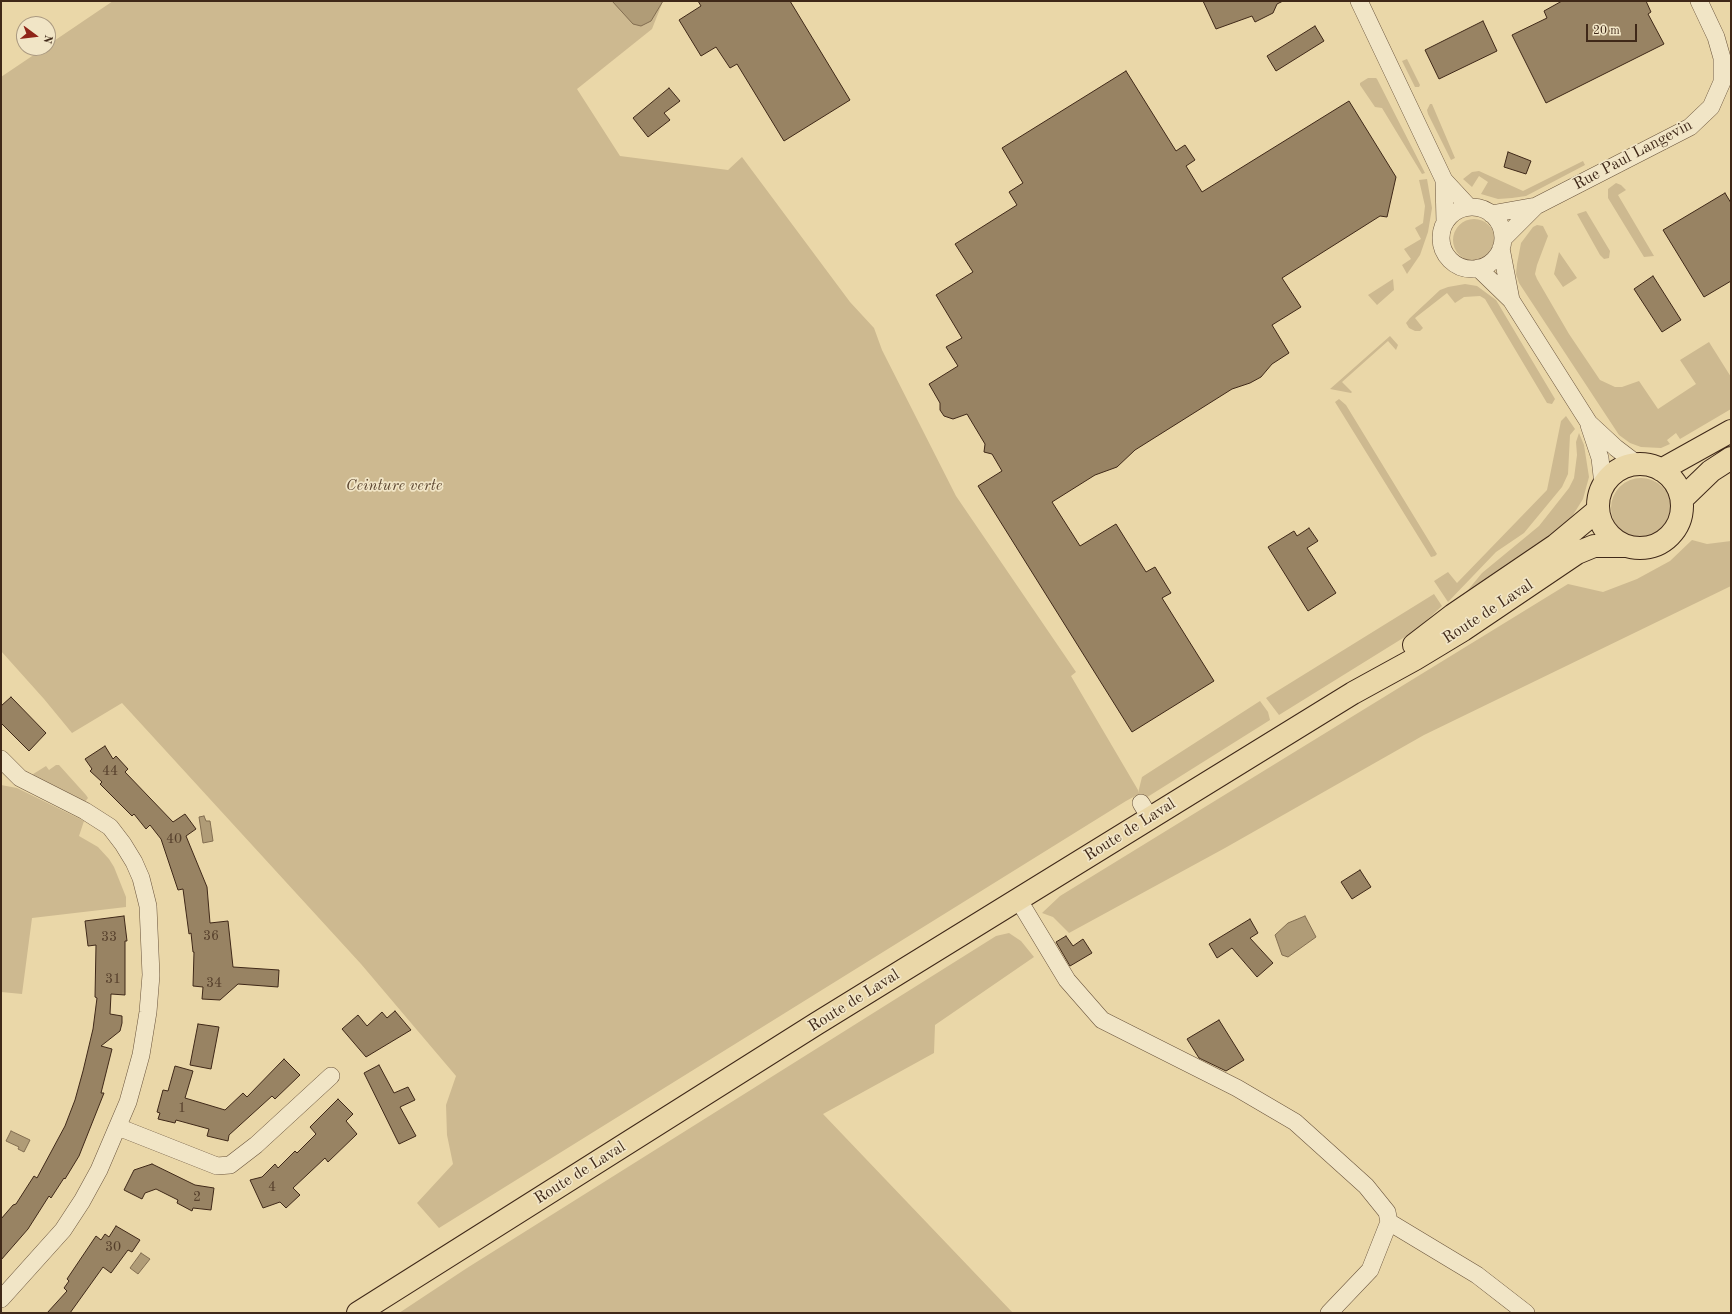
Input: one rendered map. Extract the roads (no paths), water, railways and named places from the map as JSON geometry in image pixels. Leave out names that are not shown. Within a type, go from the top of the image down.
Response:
[{"type":"main road","points":[[1662,470],[1731,431]]},
{"type":"main road","points":[[1682,499],[1711,470],[1731,458]]},
{"type":"main road","points":[[1637,464],[1653,466],[1662,470],[1676,483],[1682,499],[1680,519],[1674,531],[1664,541],[1652,547],[1637,549],[1625,546],[1615,540],[1604,529],[1598,510],[1598,499],[1603,485],[1609,476],[1620,468],[1637,464]]},
{"type":"main road","name":"Route de Laval","points":[[1353,693],[1453,615],[1556,545],[1598,510]]},
{"type":"main road","name":"Route de Laval","points":[[358,1313],[816,1024],[1018,899],[1145,811],[1415,659],[1463,630],[1577,553],[1594,546],[1625,546]]},
{"type":"street","points":[[1359,1],[1444,180],[1469,207]]},
{"type":"street","name":"Rue Paul Langevin","points":[[1491,214],[1536,206],[1690,128],[1711,107],[1722,82],[1722,58],[1716,37],[1699,1]]},
{"type":"street","points":[[1444,180],[1445,223]]},
{"type":"street","name":"Rue Paul Langevin","points":[[1502,244],[1536,206]]},
{"type":"street","points":[[1502,244],[1492,261],[1478,268],[1464,268],[1454,263],[1446,255],[1442,246],[1441,235],[1445,223],[1451,215],[1459,209],[1469,207],[1485,209],[1491,214],[1498,221],[1502,230],[1502,244],[1511,300]]},
{"type":"street","points":[[1478,268],[1511,300],[1589,423],[1616,448],[1637,464]]},
{"type":"street","points":[[1589,423],[1600,458],[1603,485]]},
{"type":"street","points":[[1,759],[20,778],[85,811],[110,827],[124,844],[141,878],[148,906],[151,975],[148,1012],[141,1055],[128,1102],[99,1170],[82,1201],[63,1230],[1,1299]]},
{"type":"street","points":[[1018,899],[1067,980],[1102,1020],[1237,1088],[1295,1122],[1366,1186],[1387,1212],[1389,1222],[1370,1270],[1329,1313]]},
{"type":"street","points":[[118,1127],[217,1166],[230,1165],[256,1145],[331,1076]]},
{"type":"street","points":[[1389,1222],[1477,1275],[1526,1313]]},
{"type":"park label","name":"Ceinture verte","points":[[394,486]]}]
